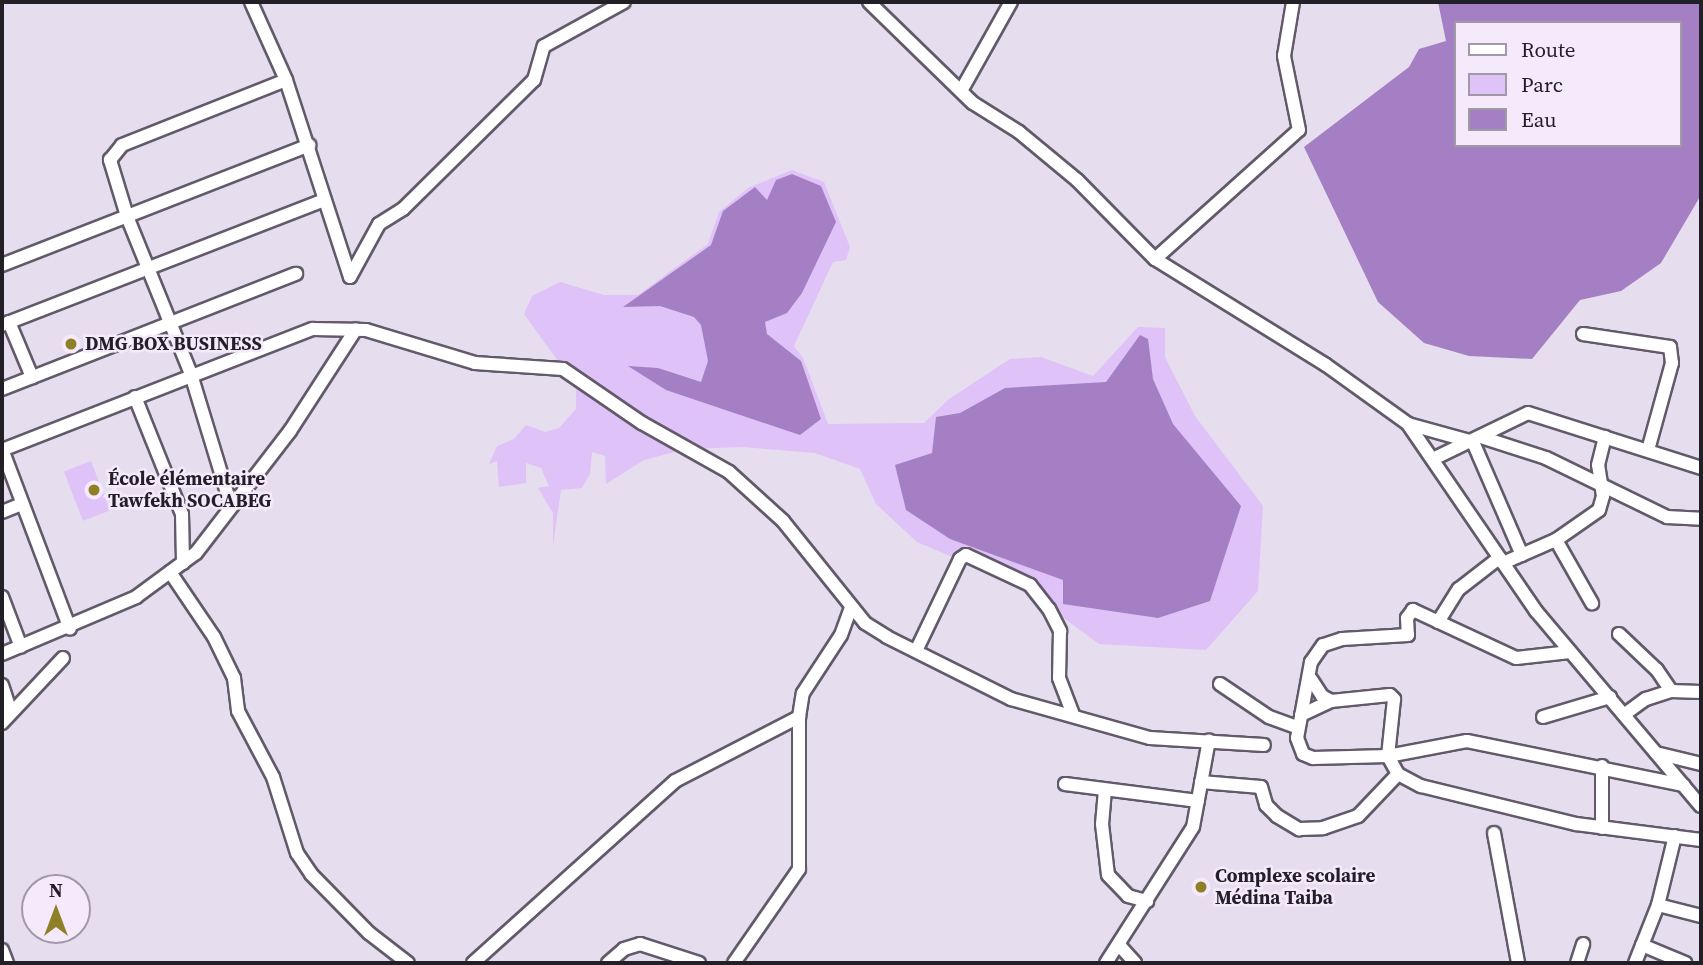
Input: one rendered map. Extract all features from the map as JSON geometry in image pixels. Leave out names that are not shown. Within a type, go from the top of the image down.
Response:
[{"type":"street","points":[[251,2],[286,80],[350,276],[379,223],[403,209],[534,80],[544,46],[624,2]]},
{"type":"street","points":[[869,2],[961,91],[1077,180],[1155,259],[1326,365],[1408,424],[1435,458],[1501,561],[1570,652],[1701,806]]},
{"type":"street","points":[[961,91],[1011,2]]},
{"type":"street","points":[[1155,259],[1299,130],[1284,56],[1293,2]]},
{"type":"street","points":[[231,506],[191,374],[127,216],[110,160],[122,145],[286,80]]},
{"type":"street","points":[[2,265],[309,145]]},
{"type":"street","points":[[32,377],[5,324],[325,200]]},
{"type":"street","points":[[2,389],[296,274]]},
{"type":"street","points":[[70,629],[2,449],[313,329],[356,329],[475,363],[563,369],[580,378],[642,423],[729,472],[783,522],[869,626],[987,689],[1150,738],[1264,745]]},
{"type":"street","points":[[2,654],[70,629],[136,597],[183,563],[228,516],[231,506],[290,431],[356,329]]},
{"type":"street","points":[[1583,334],[1670,347],[1672,363],[1648,450]]},
{"type":"street","points":[[135,397],[182,514],[183,563]]},
{"type":"street","points":[[1435,458],[1528,413],[1701,468]]},
{"type":"street","points":[[1408,424],[1546,458],[1667,517],[1701,519]]},
{"type":"street","points":[[1438,622],[1459,589],[1501,561],[1556,540],[1599,510],[1601,487],[1598,465],[1605,437]]},
{"type":"street","points":[[1477,439],[1522,555]]},
{"type":"street","points":[[2,512],[22,504]]},
{"type":"street","points":[[1556,540],[1571,573],[1592,603]]},
{"type":"street","points":[[916,651],[960,559],[966,555],[1030,585],[1049,609],[1060,631],[1059,678],[1073,715]]},
{"type":"street","points":[[170,572],[214,637],[234,678],[238,711],[273,777],[297,853],[311,874],[369,933],[408,963]]},
{"type":"street","points":[[2,597],[21,647]]},
{"type":"street","points":[[734,963],[799,869],[799,717],[803,693],[841,635],[851,607]]},
{"type":"street","points":[[1570,652],[1516,658],[1413,610],[1407,618],[1408,635],[1342,639],[1322,645],[1311,662],[1311,679],[1299,721],[1303,754],[1313,758],[1388,756],[1467,741],[1602,766],[1684,785]]},
{"type":"street","points":[[1619,634],[1657,670],[1671,691]]},
{"type":"street","points":[[2,723],[6,712],[63,658]]},
{"type":"street","points":[[1311,679],[1322,696],[1331,701]]},
{"type":"street","points":[[1220,684],[1269,717],[1299,721],[1331,701],[1390,695],[1394,699],[1388,756],[1398,775],[1421,786],[1602,828],[1701,839]]},
{"type":"street","points":[[2,685],[6,712]]},
{"type":"street","points":[[1625,714],[1646,699],[1671,691],[1701,692]]},
{"type":"street","points":[[1543,718],[1610,696]]},
{"type":"street","points":[[472,963],[675,781],[799,717]]},
{"type":"street","points":[[1106,963],[1193,827],[1209,740]]},
{"type":"street","points":[[1655,753],[1701,764]]},
{"type":"street","points":[[1602,766],[1602,828]]},
{"type":"street","points":[[1201,782],[1261,787],[1266,805],[1277,816],[1299,829],[1323,828],[1358,816],[1398,775]]},
{"type":"street","points":[[1065,784],[1198,801]]},
{"type":"street","points":[[1105,790],[1102,824],[1108,875],[1128,896],[1147,901]]},
{"type":"street","points":[[1494,833],[1518,963]]},
{"type":"street","points":[[1635,963],[1658,905],[1675,836]]},
{"type":"street","points":[[1658,905],[1701,916]]},
{"type":"street","points":[[608,963],[624,949],[640,944],[699,963]]},
{"type":"street","points":[[1577,963],[1583,944]]},
{"type":"street","points":[[1119,945],[1135,963]]},
{"type":"street","points":[[1642,945],[1685,963]]},
{"type":"street","points":[[2,950],[7,963]]},
{"type":"green space","points":[[792,170],[824,182],[850,247],[846,260],[833,262],[794,346],[803,358],[828,424],[924,423],[949,399],[1010,359],[1041,357],[1093,376],[1138,327],[1165,328],[1165,357],[1195,416],[1263,506],[1258,591],[1206,650],[1099,644],[1019,585],[917,542],[876,504],[860,469],[815,453],[742,447],[686,449],[644,460],[606,484],[605,456],[592,452],[590,474],[582,488],[561,490],[553,545],[553,513],[538,488],[549,486],[541,468],[526,463],[526,483],[499,487],[497,461],[489,464],[497,446],[514,439],[526,425],[545,432],[559,428],[576,409],[576,386],[524,314],[532,296],[560,282],[604,295],[638,295],[708,244],[719,212],[748,188]]},
{"type":"green space","points":[[91,461],[110,510],[83,521],[64,471]]},
{"type":"water","points":[[1438,2],[1701,2],[1701,195],[1661,263],[1621,291],[1580,300],[1532,359],[1469,356],[1424,343],[1378,302],[1304,147],[1409,67],[1419,49],[1446,41]]},
{"type":"water","points":[[792,174],[821,186],[836,222],[802,293],[787,313],[765,322],[767,334],[801,361],[821,419],[800,435],[666,390],[628,366],[658,368],[701,382],[708,361],[701,325],[694,317],[660,306],[623,307],[711,245],[723,211],[755,187],[767,200],[776,180]]},
{"type":"water","points":[[1140,335],[1148,339],[1153,379],[1173,424],[1241,506],[1210,601],[1158,618],[1063,604],[1063,580],[950,539],[906,510],[895,465],[932,453],[936,417],[960,413],[1005,388],[1106,382]]},
{"type":"place","name":"DMG BOX BUSINESS","points":[[71,344]]},
{"type":"place","name":"École élémentaire Tawfekh SOCABEG","points":[[94,490]]},
{"type":"place","name":"Complexe scolaire Médina Taiba","points":[[1201,887]]}]
